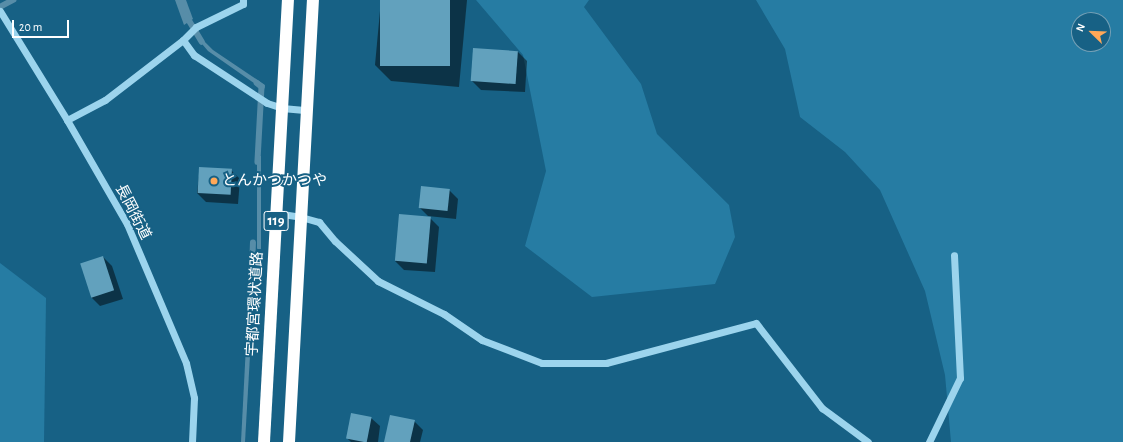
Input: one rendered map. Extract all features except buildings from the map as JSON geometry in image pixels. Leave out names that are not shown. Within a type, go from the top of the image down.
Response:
[{"type":"highway","name":"宇都宮環状道路","points":[[264,442],[288,0]]},
{"type":"highway","name":"119","points":[[289,442],[313,0]]},
{"type":"street","points":[[67,120],[105,100],[183,40],[196,27],[243,4],[243,0]]},
{"type":"street","name":"長岡街道","points":[[0,11],[67,120],[127,224],[186,363],[194,398],[192,442]]},
{"type":"street","points":[[183,40],[194,54],[267,103],[282,108],[307,110]]},
{"type":"street","points":[[276,213],[301,217],[319,222],[335,241],[378,281],[444,314],[482,340],[542,363],[606,363],[756,323],[822,408],[868,442]]},
{"type":"street","points":[[929,442],[960,378],[954,256]]},
{"type":"shaded area","points":[[175,0],[186,0],[193,19],[184,25]]},
{"type":"shaded area","points":[[476,0],[589,0],[584,7],[641,84],[657,134],[729,205],[735,237],[715,284],[592,297],[525,246],[546,171],[523,55]]},
{"type":"shaded area","points":[[756,0],[1123,0],[1123,442],[951,442],[945,375],[925,291],[880,190],[845,152],[800,117],[785,49]]},
{"type":"shaded area","points":[[199,36],[213,50],[265,85],[264,90],[208,51],[197,38]]},
{"type":"shaded area","points":[[257,156],[261,156],[261,249],[257,249]]},
{"type":"shaded area","points":[[0,263],[46,298],[44,442],[0,442]]},
{"type":"shaded area","points":[[249,287],[254,287],[245,442],[241,442]]},
{"type":"waterway","points":[[0,7],[13,0]]},
{"type":"waterway","points":[[186,15],[202,42]]},
{"type":"waterway","points":[[257,83],[262,87],[258,162]]},
{"type":"waterway","points":[[251,294],[253,243]]},
{"type":"place","name":"とんかつかつや","points":[[214,181]]}]
